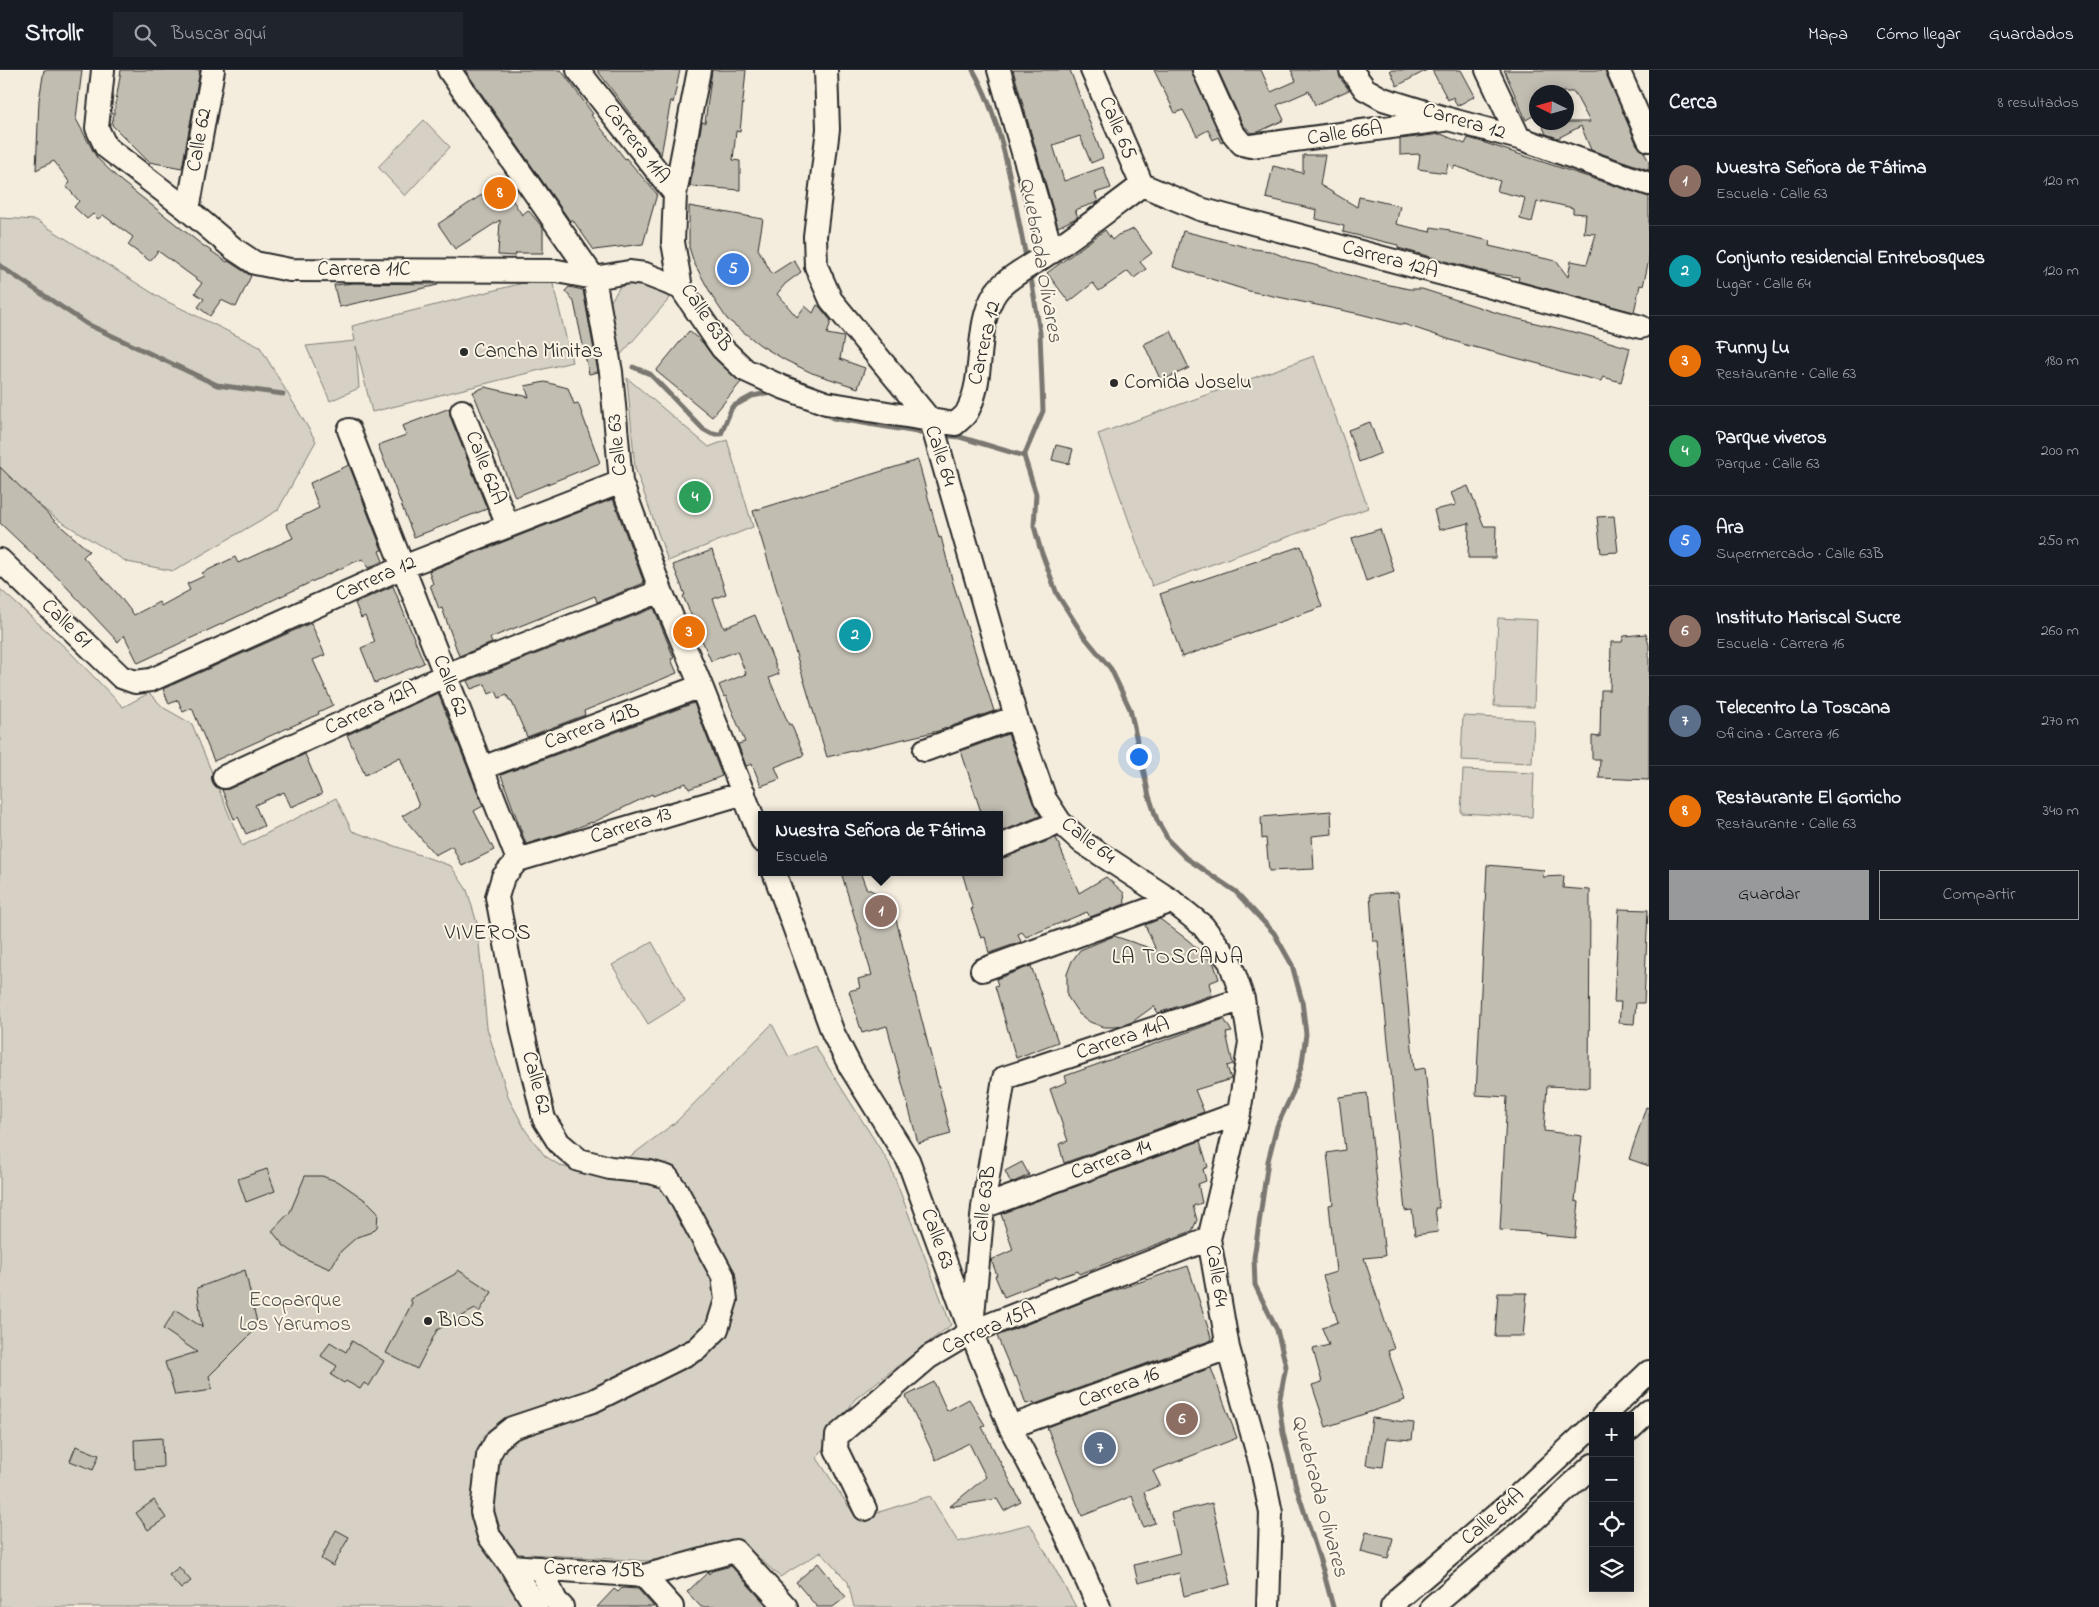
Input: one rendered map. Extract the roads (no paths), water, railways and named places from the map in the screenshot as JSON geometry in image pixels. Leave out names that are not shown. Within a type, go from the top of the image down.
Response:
[{"type":"street","name":"Carrera 11C","points":[[103,70],[97,128],[106,147],[188,210],[234,249],[255,263],[290,270],[557,271],[594,278],[629,272],[645,274],[681,288]]},
{"type":"street","name":"Calle 62","points":[[188,210],[213,70]]},
{"type":"street","name":"Calle 63","points":[[449,70],[594,278],[611,372],[621,482],[661,591],[702,686],[758,830]]},
{"type":"street","name":"Carrera 11A","points":[[578,70],[675,194]]},
{"type":"street","name":"Calle 63B","points":[[699,70],[675,194],[673,242],[681,288],[722,348],[745,370],[782,387],[826,403],[931,421]]},
{"type":"street","name":"Calle 64","points":[[826,70],[828,129],[815,236],[816,266],[831,300],[931,421],[1016,717],[1045,799],[1060,822],[1082,842],[1172,901],[1203,926],[1230,962],[1243,999],[1250,1042],[1239,1114],[1209,1239],[1228,1348],[1261,1465],[1271,1513],[1268,1607]]},
{"type":"street","points":[[999,70],[1044,256]]},
{"type":"street","name":"Calle 65","points":[[1092,70],[1142,185]]},
{"type":"street","name":"Calle 66A","points":[[1204,70],[1232,132],[1242,144],[1251,146],[1448,119]]},
{"type":"street","name":"Carrera 12","points":[[1351,70],[1365,89],[1383,99],[1519,138],[1649,184]]},
{"type":"street","points":[[1487,70],[1519,138]]},
{"type":"street","points":[[1618,70],[1649,140]]},
{"type":"street","name":"Carrera 12","points":[[931,421],[955,424],[968,412],[974,393],[989,306],[997,291],[1142,185]]},
{"type":"street","name":"Carrera 12A","points":[[1142,185],[1200,209],[1641,327]]},
{"type":"street","name":"Calle 62A","points":[[462,411],[508,526]]},
{"type":"street","name":"Calle 62","points":[[349,430],[518,860],[503,877],[497,897],[523,1033],[544,1119],[559,1143],[579,1160],[610,1168],[650,1172],[667,1177],[678,1192],[723,1276],[726,1300],[717,1328],[697,1349],[593,1401],[512,1428],[497,1440],[488,1456],[482,1512],[489,1536],[511,1566],[536,1607]]},
{"type":"street","name":"Carrera 12","points":[[135,682],[151,680],[403,566],[621,482]]},
{"type":"street","name":"Calle 61","points":[[0,560],[121,677],[135,682]]},
{"type":"street","name":"Carrera 12A","points":[[224,777],[446,674],[661,591]]},
{"type":"street","name":"Carrera 12B","points":[[482,768],[702,686]]},
{"type":"street","points":[[925,750],[1016,717]]},
{"type":"street","name":"Carrera 13","points":[[518,860],[744,793]]},
{"type":"street","points":[[1003,845],[1060,822]]},
{"type":"street","name":"Calle 63","points":[[775,876],[833,1033],[851,1068],[908,1160],[971,1332],[1010,1427],[1064,1530],[1099,1607]]},
{"type":"street","points":[[982,970],[1172,901]]},
{"type":"street","name":"Carrera 14A","points":[[1004,1078],[1243,999]]},
{"type":"street","name":"Calle 63B","points":[[971,1332],[982,1207],[1004,1078]]},
{"type":"street","name":"Carrera 14","points":[[982,1207],[1239,1114]]},
{"type":"street","name":"Carrera 15A","points":[[865,1509],[836,1449],[837,1436],[929,1357],[971,1332],[1209,1239]]},
{"type":"street","name":"Carrera 16","points":[[1010,1427],[1228,1348]]},
{"type":"street","points":[[1607,1412],[1649,1372]]},
{"type":"street","points":[[1634,1425],[1649,1411]]},
{"type":"street","name":"Calle 64A","points":[[1392,1607],[1400,1597],[1508,1505],[1589,1430]]},
{"type":"street","name":"Calle 64A","points":[[1432,1607],[1526,1527],[1589,1469]]},
{"type":"street","name":"Carrera 15B","points":[[511,1566],[644,1576],[735,1551],[786,1607]]},
{"type":"street","points":[[540,1568],[556,1601],[562,1607]]},
{"type":"street","points":[[644,1576],[672,1607]]},
{"type":"waterway","name":"Quebrada Olivares","points":[[973,70],[984,91],[1000,138],[1027,261]]},
{"type":"waterway","points":[[0,266],[87,324],[217,385],[283,394]]},
{"type":"waterway","name":"Quebrada Olivares","points":[[1030,272],[1040,333],[1043,411],[1024,456],[1036,494],[1034,526],[1057,594],[1083,635],[1111,669],[1130,709],[1149,796],[1157,820],[1169,841],[1186,858],[1235,891],[1274,933],[1292,965],[1302,1001],[1306,1034],[1302,1063],[1293,1092],[1277,1126],[1268,1161],[1254,1258],[1255,1285],[1277,1330],[1286,1366],[1279,1403],[1283,1433],[1296,1486],[1333,1607]]},
{"type":"waterway","points":[[633,367],[650,374],[703,429],[712,434],[721,434],[732,407],[752,396],[774,392]]},
{"type":"waterway","points":[[823,412],[833,418],[929,434]]},
{"type":"waterway","points":[[940,435],[960,437],[1024,456]]},
{"type":"place","name":"Restaurante El Gorricho","points":[[500,193]]},
{"type":"place","name":"Ara","points":[[733,269]]},
{"type":"place","name":"Cancha Minitas","points":[[464,352]]},
{"type":"place","name":"Comida Joselu","points":[[1114,383]]},
{"type":"place","name":"Parque viveros","points":[[695,497]]},
{"type":"place","name":"Funny Lu","points":[[689,632]]},
{"type":"place","name":"Conjunto residencial Entrebosques","points":[[855,635]]},
{"type":"place","name":"Nuestra Señora de Fátima","points":[[881,911]]},
{"type":"place","name":"BIOS","points":[[428,1321]]},
{"type":"place","name":"Instituto Mariscal Sucre","points":[[1182,1419]]},
{"type":"place","name":"Telecentro La Toscana","points":[[1100,1448]]},
{"type":"district","name":"VIVEROS","points":[[488,934]]},
{"type":"district","name":"LA TOSCANA","points":[[1178,958]]},
{"type":"park label","name":"Ecoparque Los Yarumos","points":[[295,1313]]}]
